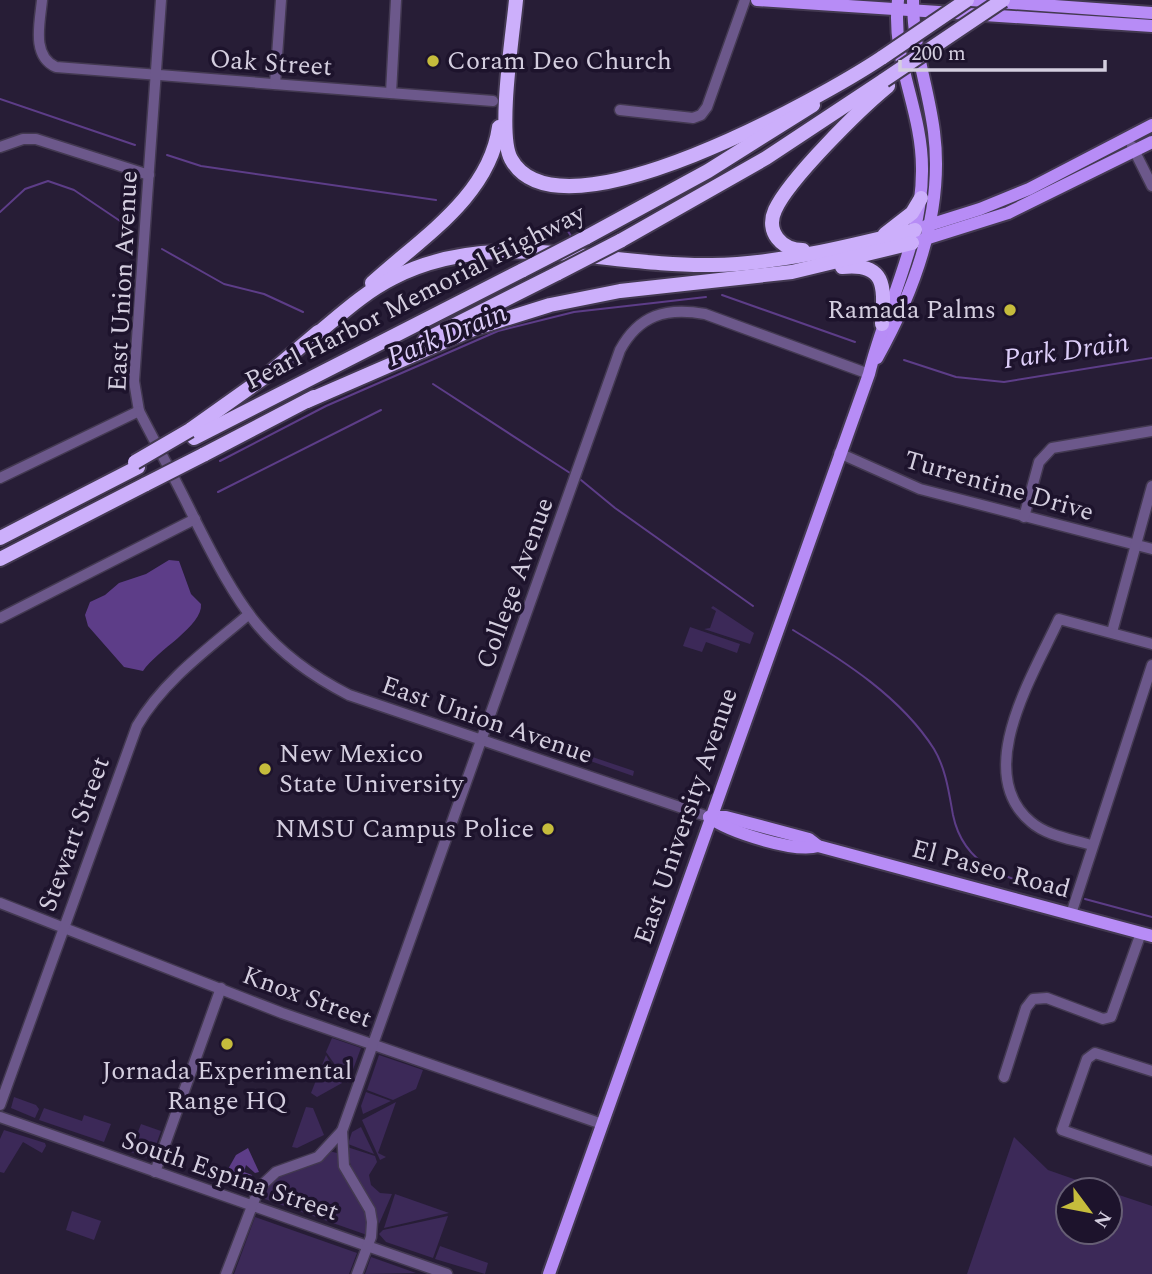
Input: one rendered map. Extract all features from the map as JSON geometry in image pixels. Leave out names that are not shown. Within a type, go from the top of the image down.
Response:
[{"type":"highway","points":[[312,338],[471,193],[486,172],[496,147],[500,124],[508,0]]},
{"type":"highway","points":[[516,0],[506,124],[507,149],[519,170],[550,186],[571,188],[602,184],[680,161],[751,130],[843,84],[969,0]]},
{"type":"highway","name":"Pearl Harbor Memorial Highway","points":[[0,559],[620,241],[766,158],[886,83],[1003,0]]},
{"type":"highway","points":[[832,247],[793,250],[784,246],[774,233],[774,212],[808,167],[886,83]]},
{"type":"highway","name":"Pearl Harbor Memorial Highway","points":[[0,537],[192,434],[585,238],[708,171],[793,119],[843,84]]},
{"type":"highway","points":[[880,238],[912,212],[921,198]]},
{"type":"highway","points":[[192,434],[390,279],[452,256],[515,250],[712,265],[758,262],[880,238],[918,237]]},
{"type":"highway","points":[[792,272],[918,237]]},
{"type":"highway","points":[[307,401],[473,329],[540,308],[620,291],[855,266],[867,268],[878,276],[884,288],[881,324]]},
{"type":"main road","points":[[757,0],[913,5],[1152,26]]},
{"type":"main road","points":[[969,0],[1152,13]]},
{"type":"main road","name":"East University Avenue","points":[[869,373],[896,325],[918,237],[921,198],[922,152],[917,121],[898,56],[897,5]]},
{"type":"main road","points":[[913,5],[915,44],[933,123],[937,158],[936,196],[931,224]]},
{"type":"main road","points":[[918,237],[931,224],[1003,200],[1152,125]]},
{"type":"main road","points":[[918,237],[1008,213],[1152,142]]},
{"type":"main road","name":"East University Avenue","points":[[549,1274],[709,817],[869,373],[881,324],[918,237]]},
{"type":"main road","name":"El Paseo Road","points":[[709,817],[726,817],[809,839],[818,846],[1147,935]]},
{"type":"street","name":"Oak Street","points":[[42,0],[41,55],[46,63],[67,69],[493,101]]},
{"type":"street","name":"East Union Avenue","points":[[161,0],[134,381],[139,411],[224,577],[248,615],[287,657],[322,681],[349,695],[709,817]]},
{"type":"street","points":[[275,84],[281,0]]},
{"type":"street","points":[[391,93],[396,0]]},
{"type":"street","points":[[620,110],[693,118],[701,115],[745,0]]},
{"type":"street","points":[[0,147],[23,139],[36,139],[149,175]]},
{"type":"street","points":[[1128,139],[1152,186]]},
{"type":"street","name":"College Avenue","points":[[342,1131],[371,1043],[620,350],[629,334],[645,319],[665,311],[684,310],[705,314],[869,373]]},
{"type":"street","points":[[0,478],[139,411]]},
{"type":"street","points":[[1024,517],[1039,462],[1052,448],[1152,431]]},
{"type":"street","name":"Turrentine Drive","points":[[839,453],[920,489],[1152,549]]},
{"type":"street","points":[[1112,632],[1152,486]]},
{"type":"street","points":[[0,618],[195,519]]},
{"type":"street","name":"Stewart Street","points":[[0,1105],[140,719],[175,679],[248,615]]},
{"type":"street","points":[[1091,845],[1040,828],[1022,813],[1010,788],[1007,758],[1015,714],[1059,619],[1152,644]]},
{"type":"street","points":[[1071,914],[1091,845],[1152,665]]},
{"type":"street","name":"Knox Street","points":[[0,903],[221,988],[602,1124]]},
{"type":"street","points":[[1004,1077],[1026,1008],[1032,999],[1046,998],[1096,1017],[1111,1017],[1147,935]]},
{"type":"street","points":[[155,1172],[221,988]]},
{"type":"street","points":[[1152,1071],[1096,1053],[1087,1059],[1062,1130],[1152,1161]]},
{"type":"street","name":"South Espina Street","points":[[0,1117],[447,1274]]},
{"type":"street","points":[[226,1274],[250,1205],[264,1182],[276,1172],[318,1157],[342,1131]]},
{"type":"street","points":[[342,1131],[344,1166],[371,1216],[371,1237],[357,1274]]},
{"type":"shaded area","points":[[169,560],[179,561],[191,594],[201,604],[200,612],[195,621],[143,671],[124,667],[88,626],[85,615],[90,602],[105,595],[119,583],[146,574]]},
{"type":"shaded area","points":[[713,606],[754,633],[750,644],[704,629],[710,628],[716,611],[711,608]]},
{"type":"shaded area","points":[[690,627],[740,644],[737,653],[706,642],[702,652],[683,646]]},
{"type":"shaded area","points":[[557,745],[634,771],[633,776],[556,749]]},
{"type":"shaded area","points":[[332,1038],[361,1048],[348,1083],[326,1052]]},
{"type":"shaded area","points":[[326,1055],[342,1083],[317,1097],[311,1093]]},
{"type":"shaded area","points":[[379,1055],[423,1070],[416,1089],[393,1100],[367,1090]]},
{"type":"shaded area","points":[[366,1092],[391,1101],[363,1114],[361,1106]]},
{"type":"shaded area","points":[[14,1097],[36,1105],[39,1109],[35,1118],[11,1108]]},
{"type":"shaded area","points":[[396,1102],[378,1153],[386,1157],[380,1160],[362,1120]]},
{"type":"shaded area","points":[[306,1107],[313,1108],[324,1135],[297,1148],[292,1147]]},
{"type":"shaded area","points":[[44,1108],[82,1121],[84,1115],[111,1124],[104,1142],[39,1120]]},
{"type":"shaded area","points":[[141,1124],[161,1131],[151,1159],[119,1148],[124,1136],[135,1140]]},
{"type":"shaded area","points":[[361,1127],[374,1154],[348,1144],[352,1132]]},
{"type":"shaded area","points":[[4,1130],[45,1143],[46,1146],[42,1153],[23,1142],[4,1173],[0,1172],[0,1139]]},
{"type":"shaded area","points":[[1014,1137],[1048,1170],[1065,1176],[1054,1176],[1054,1246],[1124,1246],[1124,1197],[1152,1206],[1152,1274],[967,1274]]},
{"type":"shaded area","points":[[347,1147],[375,1156],[377,1162],[369,1175],[371,1185],[380,1193],[392,1194],[379,1224],[377,1214],[352,1168]]},
{"type":"shaded area","points":[[248,1148],[259,1172],[255,1173],[246,1165],[244,1172],[252,1175],[253,1181],[238,1183],[228,1177],[227,1171],[236,1155]]},
{"type":"shaded area","points":[[329,1151],[337,1153],[361,1202],[367,1222],[367,1235],[259,1197],[273,1181]]},
{"type":"shaded area","points":[[395,1194],[449,1213],[384,1228]]},
{"type":"shaded area","points":[[72,1211],[101,1221],[94,1240],[66,1230]]},
{"type":"shaded area","points":[[448,1216],[433,1258],[386,1242],[379,1234],[383,1230]]},
{"type":"shaded area","points":[[255,1217],[357,1253],[349,1274],[234,1274]]},
{"type":"shaded area","points":[[440,1246],[488,1263],[485,1274],[435,1259]]},
{"type":"shaded area","points":[[371,1257],[416,1273],[365,1274]]},
{"type":"waterway","name":"Park Drain","points":[[0,99],[135,145]]},
{"type":"waterway","name":"Park Drain","points":[[167,155],[201,166],[436,200]]},
{"type":"waterway","points":[[0,212],[25,189],[48,181],[74,190],[129,227]]},
{"type":"waterway","points":[[561,220],[571,236]]},
{"type":"waterway","points":[[162,249],[224,284],[264,294],[303,312]]},
{"type":"waterway","name":"Park Drain","points":[[722,295],[855,342]]},
{"type":"waterway","name":"Park Drain","points":[[220,461],[326,406],[498,331],[574,312],[706,297]]},
{"type":"waterway","name":"Park Drain","points":[[904,360],[956,377],[1004,382],[1152,358]]},
{"type":"waterway","points":[[433,384],[570,473]]},
{"type":"waterway","points":[[218,492],[381,410]]},
{"type":"waterway","points":[[581,480],[615,508],[753,606]]},
{"type":"waterway","points":[[793,630],[870,682],[921,730],[941,765],[959,835],[981,862],[1013,879],[1067,894]]},
{"type":"waterway","points":[[1085,899],[1152,917]]},
{"type":"place","name":"Coram Deo Church","points":[[433,61]]},
{"type":"place","name":"Ramada Palms","points":[[1010,310]]},
{"type":"place","name":"New Mexico State University","points":[[265,769]]},
{"type":"place","name":"NMSU Campus Police","points":[[548,829]]},
{"type":"place","name":"Jornada Experimental Range HQ","points":[[227,1044]]}]
